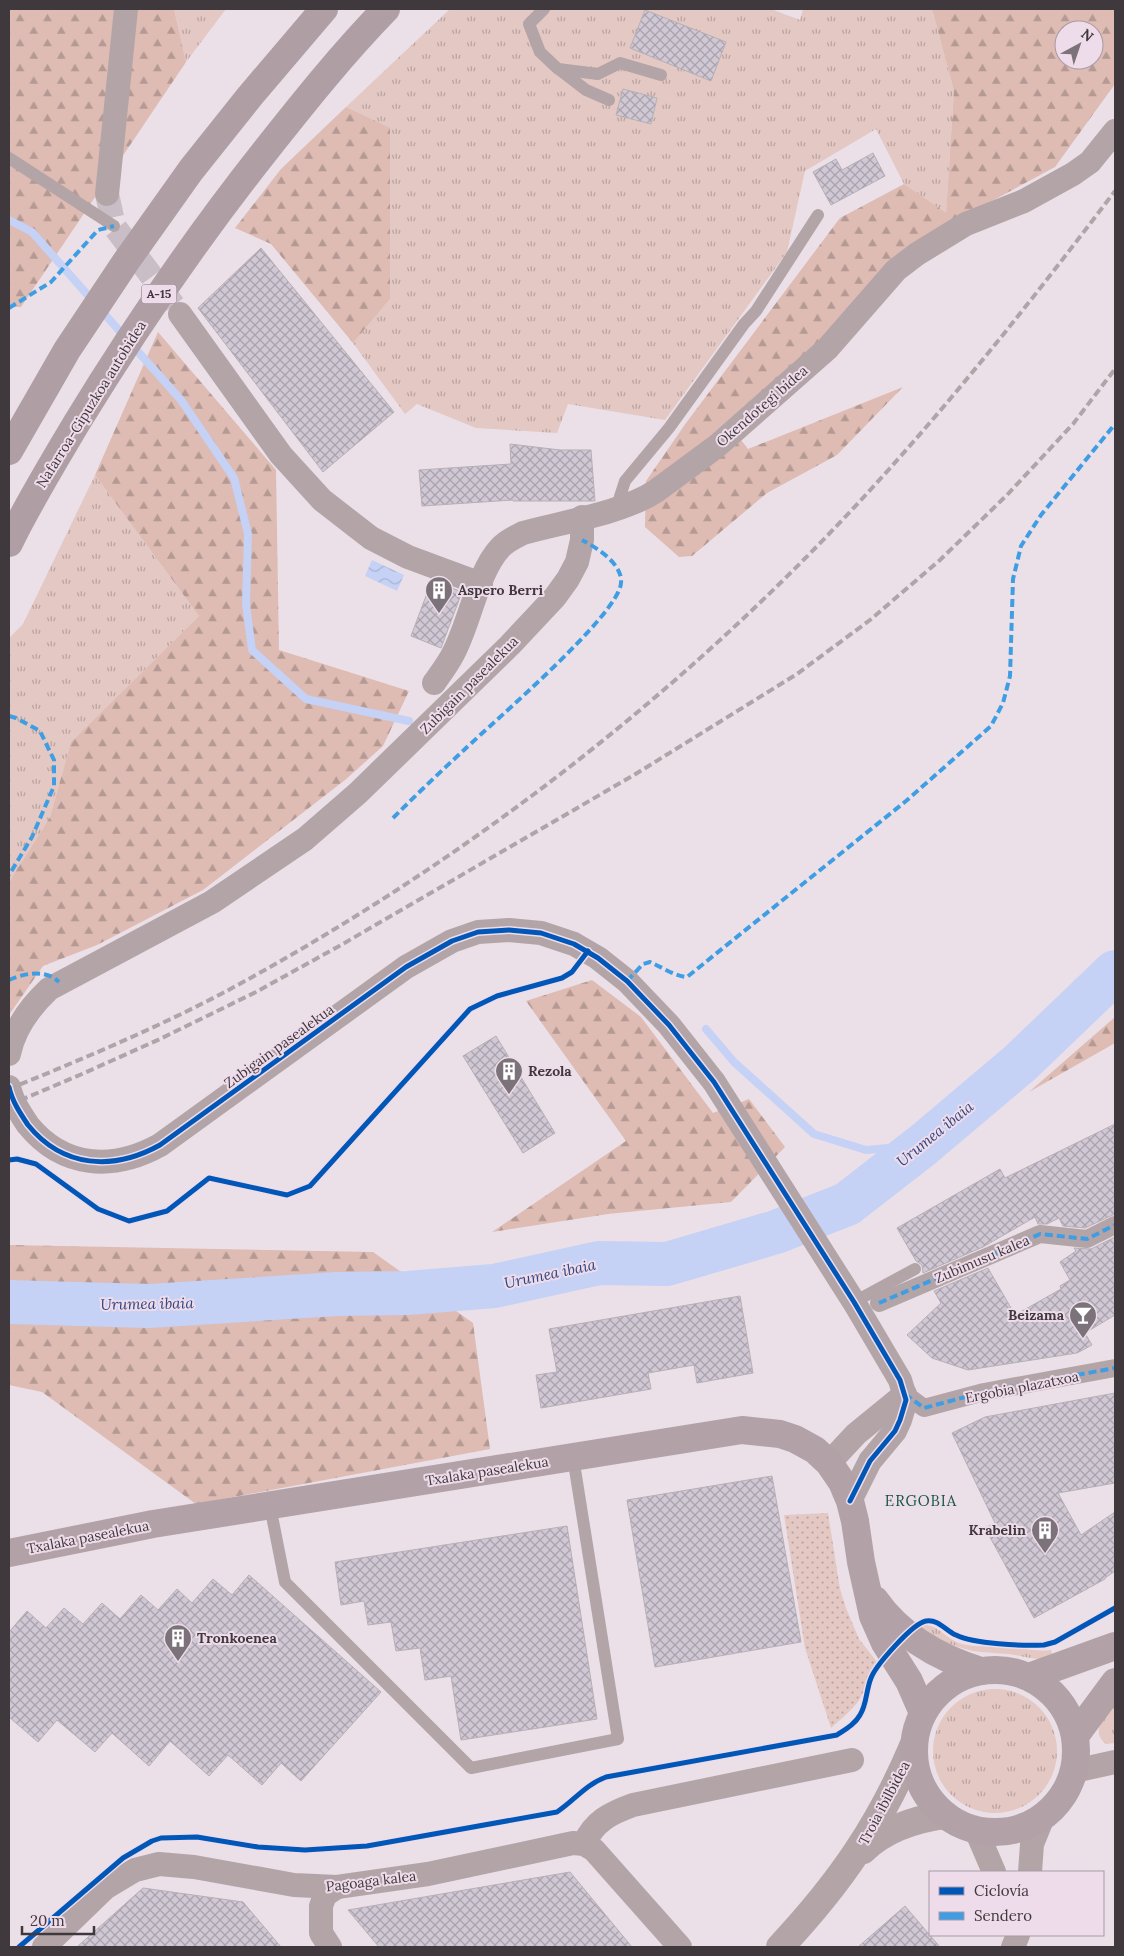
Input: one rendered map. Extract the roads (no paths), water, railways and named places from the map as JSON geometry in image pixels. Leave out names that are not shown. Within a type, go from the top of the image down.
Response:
[{"type":"highway","points":[[9,451],[67,350],[148,230],[191,170],[250,96],[324,9]]},
{"type":"highway","name":"Nafarroa-Gipuzkoa autobidea","points":[[9,543],[48,472],[106,375],[163,288],[229,196],[325,78],[386,9]]},
{"type":"highway","name":"Nafarroa-Gipuzkoa autobidea","points":[[325,78],[400,9]]},
{"type":"main road","name":"Txalaka pasealekua","points":[[9,1553],[153,1524],[742,1430],[780,1434],[815,1450],[829,1463],[842,1482],[850,1501],[873,1616],[885,1643],[909,1681],[923,1713]]},
{"type":"main road","name":"Txalaka pasealekua","points":[[867,1588],[891,1620],[915,1641],[936,1654],[958,1664],[982,1671]]},
{"type":"main road","points":[[1029,1677],[1115,1646]]},
{"type":"main road","points":[[998,1670],[1014,1672],[1029,1677],[1046,1687],[1059,1700],[1069,1717],[1075,1736],[1076,1747],[1074,1771],[1068,1788],[1043,1817],[1028,1826],[1011,1831],[993,1832],[976,1830],[965,1826],[945,1815],[934,1804],[924,1790],[918,1776],[914,1760],[914,1744],[917,1728],[923,1713],[933,1698],[947,1685],[964,1676],[982,1671],[998,1670]]},
{"type":"main road","points":[[1075,1736],[1115,1682]]},
{"type":"street","points":[[107,194],[126,9]]},
{"type":"street","name":"Okendotegi bidea","points":[[434,683],[454,653],[481,584],[500,547],[523,533],[616,509],[645,498],[717,446],[828,349],[896,270],[942,237],[966,224],[1024,201],[1073,174],[1090,162],[1115,131]]},
{"type":"street","points":[[180,314],[281,455],[322,500],[371,538],[408,557],[481,584]]},
{"type":"street","name":"Zubigain pasealekua","points":[[9,1054],[16,1032],[40,998],[59,982],[178,922],[212,902],[305,839],[358,793],[510,645],[555,597],[577,562],[582,540],[582,517]]},
{"type":"street","name":"Zubigain pasealekua","points":[[9,1087],[18,1109],[26,1121],[51,1147],[72,1157],[89,1161],[118,1161],[160,1145],[406,967],[429,952],[452,941],[478,932],[509,930],[541,933],[574,944],[598,958],[627,981],[669,1025],[714,1082],[851,1296],[900,1380],[905,1394]]},
{"type":"street","name":"Zubimusu kalea","points":[[879,1303],[1040,1234],[1087,1239],[1115,1225]]},
{"type":"street","name":"Ergobia plazatxoa","points":[[905,1394],[924,1408],[984,1392],[1115,1368]]},
{"type":"street","points":[[829,1463],[856,1434],[905,1394]]},
{"type":"street","points":[[850,1501],[870,1461],[894,1431],[900,1420],[905,1409],[905,1394]]},
{"type":"street","name":"Troia ibilbidea","points":[[780,1947],[805,1920],[852,1860],[886,1804],[914,1744]]},
{"type":"street","points":[[680,1947],[594,1850],[584,1844],[587,1836],[602,1819],[609,1814],[633,1805],[852,1760]]},
{"type":"street","points":[[1074,1771],[1115,1762]]},
{"type":"street","name":"Troia ibilbidea","points":[[852,1860],[873,1842],[897,1828],[912,1822],[945,1815]]},
{"type":"street","points":[[1030,1871],[1032,1844],[1043,1817]]},
{"type":"street","points":[[976,1830],[994,1871]]},
{"type":"street","name":"Pagoaga kalea","points":[[44,1947],[105,1888],[135,1870],[159,1864],[294,1885],[337,1887],[428,1874],[558,1846],[584,1844]]},
{"type":"street","points":[[330,1947],[321,1933],[321,1906],[325,1895],[337,1887]]},
{"type":"lane","points":[[544,9],[529,24],[540,52],[558,69],[586,90],[609,100]]},
{"type":"lane","points":[[558,69],[598,74],[620,63],[661,75]]},
{"type":"lane","points":[[9,158],[114,226]]},
{"type":"lane","points":[[616,509],[625,481],[669,428],[744,324],[756,311],[818,215]]},
{"type":"lane","points":[[851,1296],[915,1269]]},
{"type":"lane","points":[[270,1506],[285,1582],[471,1768],[618,1739],[573,1457]]},
{"type":"water","points":[[372,560],[404,575],[397,591],[365,576]]},
{"type":"waterway","points":[[9,220],[32,232],[93,301]]},
{"type":"waterway","points":[[100,309],[181,400],[234,478],[248,534],[246,604],[252,650],[306,699],[409,721]]},
{"type":"waterway","name":"Urumea ibaia","points":[[9,1302],[149,1306],[337,1294],[408,1293],[494,1286],[599,1263],[667,1264],[776,1232],[847,1204],[923,1145],[1020,1063],[1115,972]]},
{"type":"waterway","points":[[706,1029],[734,1062],[814,1134],[866,1150],[923,1145]]},
{"type":"tunnel","points":[[107,194],[114,226],[180,314]]},
{"type":"railway","points":[[9,1089],[169,1020],[221,994],[307,946],[391,894],[473,838],[553,780],[631,718],[706,653],[778,585],[883,476],[985,357],[1115,191]]},
{"type":"railway","points":[[9,1105],[160,1039],[256,992],[341,945],[634,775],[797,674],[870,620],[940,560],[1007,495],[1073,424],[1115,369]]},
{"type":"place","name":"Aspero Berri","points":[[439,614]]},
{"type":"place","name":"Rezola","points":[[509,1095]]},
{"type":"place","name":"Beizama","points":[[1083,1339]]},
{"type":"place","name":"Krabelin","points":[[1045,1554]]},
{"type":"place","name":"Tronkoenea","points":[[178,1662]]},
{"type":"district","name":"ERGOBIA","points":[[921,1501]]}]
